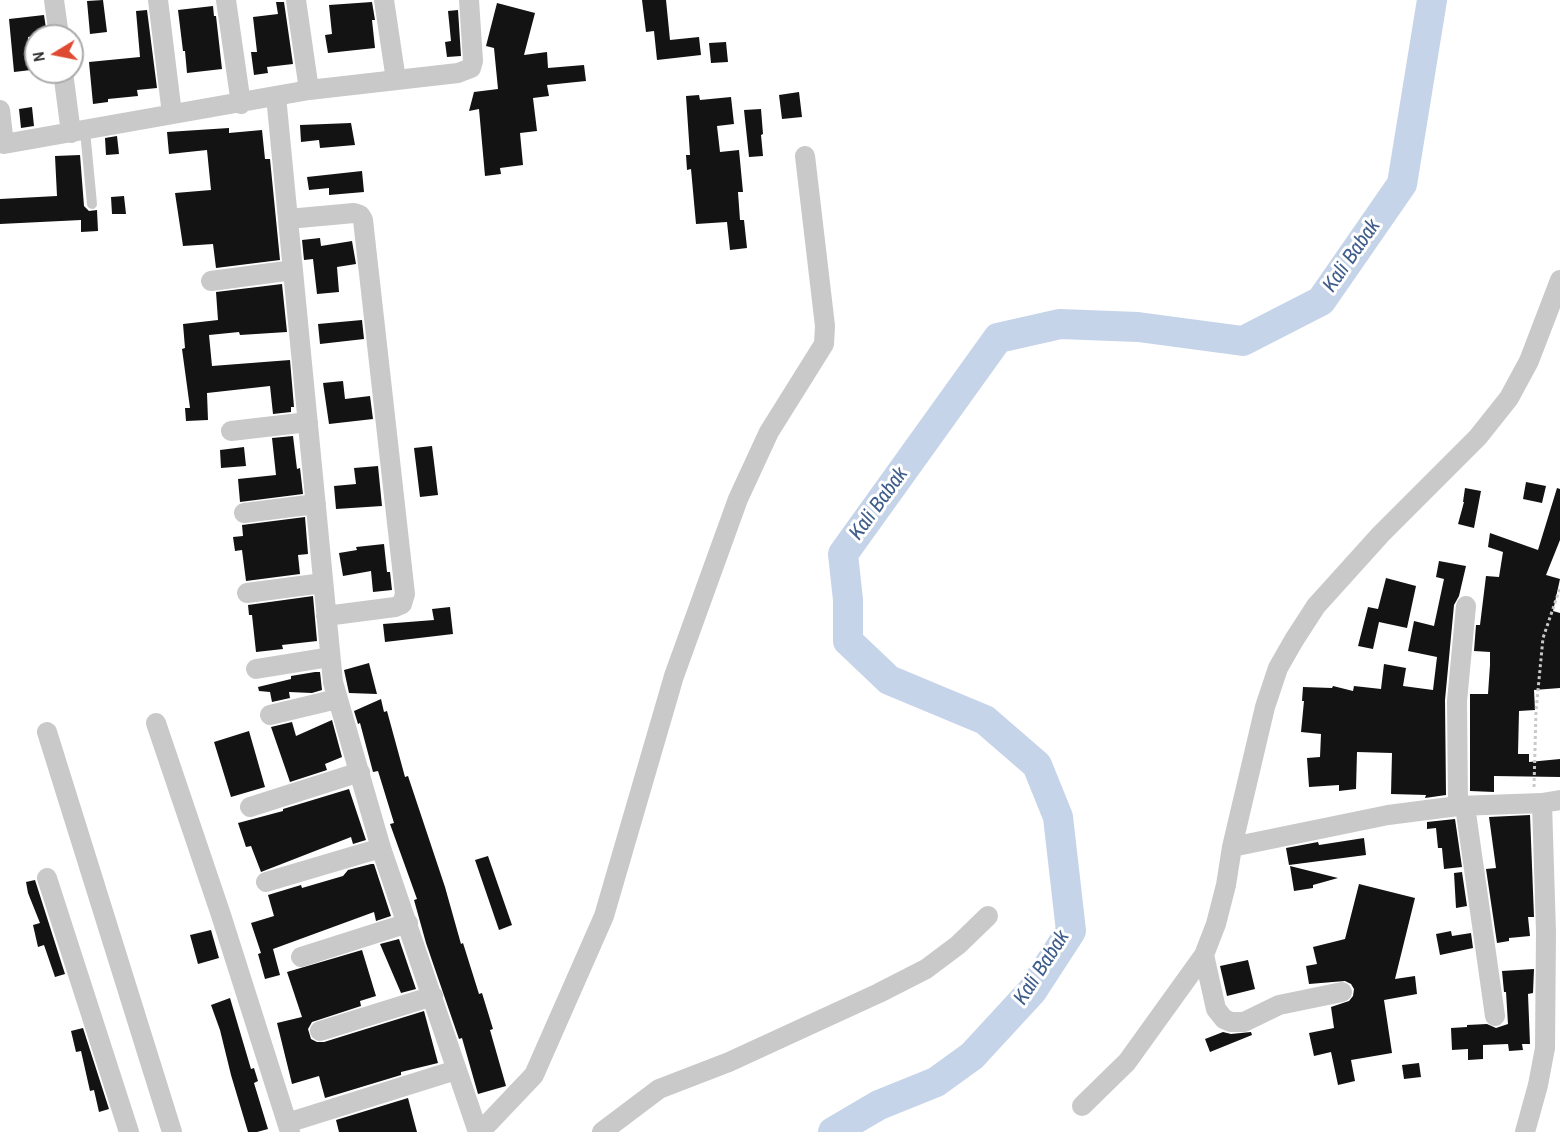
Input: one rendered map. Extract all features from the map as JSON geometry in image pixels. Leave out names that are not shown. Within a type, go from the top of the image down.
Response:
[{"type":"street","points":[[54,0],[57,24]]},
{"type":"street","points":[[158,0],[172,114]]},
{"type":"street","points":[[226,0],[240,104]]},
{"type":"street","points":[[296,0],[309,90]]},
{"type":"street","points":[[384,0],[396,80]]},
{"type":"street","points":[[0,110],[2,144],[240,104],[309,90],[458,73],[471,68],[473,51],[469,0]]},
{"type":"street","points":[[66,84],[78,132]]},
{"type":"street","points":[[276,96],[330,657],[337,699],[381,848],[479,1132],[534,1075],[604,916],[674,676],[738,500],[769,432],[824,344],[825,326],[805,156]]},
{"type":"street","points":[[288,219],[354,213],[360,214],[363,220],[405,594],[400,605],[326,616]]},
{"type":"street","points":[[211,281],[293,270]]},
{"type":"street","points":[[1082,1106],[1127,1062],[1204,955],[1216,924],[1265,707],[1278,668],[1294,640],[1316,606],[1381,534],[1478,436],[1509,398],[1529,361],[1560,280]]},
{"type":"street","points":[[231,431],[308,422]]},
{"type":"street","points":[[244,513],[316,504]]},
{"type":"street","points":[[247,593],[323,583]]},
{"type":"street","points":[[1466,606],[1457,701],[1461,806],[1495,1016]]},
{"type":"street","points":[[256,669],[330,657]]},
{"type":"street","points":[[270,715],[337,699]]},
{"type":"street","points":[[156,723],[289,1127],[456,1070]]},
{"type":"street","points":[[47,732],[172,1132]]},
{"type":"street","points":[[250,807],[360,772]]},
{"type":"street","points":[[1232,847],[1344,823],[1461,806],[1545,802],[1546,932],[1553,1048],[1538,1085],[1525,1132]]},
{"type":"street","points":[[266,882],[381,848]]},
{"type":"street","points":[[47,878],[129,1132]]},
{"type":"street","points":[[602,1132],[659,1089],[729,1062],[926,969],[958,945],[988,916]]},
{"type":"street","points":[[301,957],[408,923]]},
{"type":"street","points":[[1204,955],[1216,1009],[1224,1019],[1232,1022],[1244,1022],[1279,1005],[1342,992]]},
{"type":"street","points":[[320,1031],[433,996]]},
{"type":"lane","points":[[78,132],[92,204]]},
{"type":"path","points":[[1545,802],[1536,711],[1543,638],[1560,588]]},
{"type":"building","points":[[103,0],[107,32],[90,34],[87,1]]},
{"type":"building","points":[[642,0],[666,0],[670,40],[699,37],[701,55],[657,60],[654,31],[646,32]]},
{"type":"building","points":[[276,2],[284,2],[293,64],[267,67],[268,73],[254,75],[251,52],[257,52],[253,17],[278,14]]},
{"type":"building","points":[[372,2],[375,20],[372,20],[375,48],[328,53],[325,35],[332,34],[329,5]]},
{"type":"building","points":[[497,3],[535,13],[524,55],[547,52],[548,68],[584,65],[586,81],[547,85],[549,96],[533,98],[537,131],[520,133],[523,165],[500,168],[501,174],[485,176],[479,109],[469,111],[474,92],[498,89],[494,48],[486,46]]},
{"type":"building","points":[[213,6],[222,69],[187,73],[178,10]]},
{"type":"building","points":[[147,10],[157,88],[137,90],[138,96],[108,99],[108,102],[93,104],[89,62],[140,57],[136,11]]},
{"type":"building","points":[[458,10],[461,56],[447,57],[445,42],[451,41],[448,11]]},
{"type":"building","points":[[44,15],[45,24],[24,24],[24,71],[14,72],[9,19]]},
{"type":"building","points":[[726,42],[728,62],[711,63],[709,43]]},
{"type":"building","points":[[799,92],[802,117],[782,119],[779,95]]},
{"type":"building","points":[[699,95],[700,100],[731,97],[734,124],[717,126],[720,152],[739,150],[743,192],[738,192],[740,220],[744,220],[747,248],[730,250],[727,222],[696,224],[691,169],[687,170],[686,155],[690,155],[686,96]]},
{"type":"building","points":[[32,107],[34,126],[21,128],[19,109]]},
{"type":"building","points":[[761,109],[763,156],[749,157],[744,110]]},
{"type":"building","points":[[351,123],[355,145],[320,148],[319,140],[301,142],[300,125]]},
{"type":"building","points":[[229,128],[229,133],[262,130],[265,159],[270,159],[280,260],[216,268],[213,244],[183,246],[175,193],[211,190],[207,150],[169,154],[167,132]]},
{"type":"building","points":[[117,136],[119,154],[106,155],[105,138]]},
{"type":"building","points":[[80,155],[84,206],[89,211],[97,210],[98,231],[81,232],[81,220],[0,224],[0,199],[57,196],[55,156]]},
{"type":"building","points":[[362,171],[364,192],[329,195],[329,188],[309,190],[307,177]]},
{"type":"building","points":[[124,196],[126,214],[112,214],[111,197]]},
{"type":"building","points":[[320,238],[321,246],[352,241],[356,264],[337,267],[339,292],[317,294],[313,259],[304,260],[302,240]]},
{"type":"building","points":[[282,284],[287,332],[240,335],[239,332],[209,335],[212,366],[290,360],[294,407],[291,407],[291,412],[273,414],[270,386],[207,393],[208,420],[186,421],[185,408],[190,408],[182,349],[185,348],[183,324],[218,320],[216,292]]},
{"type":"building","points":[[362,320],[364,339],[320,344],[318,324]]},
{"type":"building","points":[[343,381],[345,399],[370,396],[373,419],[329,424],[323,383]]},
{"type":"building","points":[[293,436],[303,494],[240,502],[238,479],[276,475],[272,438]]},
{"type":"building","points":[[432,446],[438,495],[420,497],[414,448]]},
{"type":"building","points":[[244,447],[246,466],[221,468],[220,450]]},
{"type":"building","points":[[378,466],[382,506],[336,509],[334,486],[356,484],[354,468]]},
{"type":"building","points":[[1526,482],[1546,486],[1542,503],[1523,499]]},
{"type":"building","points":[[1465,488],[1481,491],[1474,528],[1458,524]]},
{"type":"building","points":[[1557,488],[1560,489],[1560,540],[1546,575],[1560,579],[1553,611],[1560,613],[1560,688],[1534,690],[1535,710],[1519,711],[1518,754],[1529,754],[1529,762],[1560,759],[1560,777],[1494,776],[1494,792],[1470,791],[1470,694],[1488,694],[1490,665],[1490,652],[1474,651],[1476,625],[1480,625],[1486,576],[1499,577],[1503,552],[1488,547],[1490,533],[1538,550]]},
{"type":"building","points":[[305,517],[308,554],[298,555],[300,574],[246,581],[242,550],[235,551],[233,537],[243,536],[242,525]]},
{"type":"building","points":[[384,544],[387,572],[390,572],[392,590],[373,592],[371,571],[343,576],[339,553],[357,550],[356,547]]},
{"type":"building","points":[[1439,561],[1466,566],[1459,596],[1454,605],[1445,700],[1446,795],[1425,798],[1426,795],[1391,794],[1392,753],[1357,752],[1356,789],[1339,791],[1339,785],[1309,787],[1307,758],[1320,757],[1321,734],[1301,732],[1303,687],[1332,688],[1333,686],[1353,691],[1354,686],[1381,689],[1384,664],[1406,668],[1403,686],[1433,690],[1437,657],[1408,651],[1414,621],[1434,626],[1444,579],[1436,577]]},
{"type":"building","points":[[1386,578],[1416,586],[1407,628],[1379,622],[1373,649],[1358,646],[1368,607],[1378,609]]},
{"type":"building","points":[[313,596],[317,641],[282,645],[283,649],[256,652],[252,615],[249,615],[248,605]]},
{"type":"building","points":[[450,607],[453,634],[385,642],[383,624],[434,620],[432,609]]},
{"type":"building","points":[[369,663],[377,694],[349,693],[344,670]]},
{"type":"building","points":[[320,672],[322,690],[312,693],[289,692],[290,698],[272,702],[270,692],[259,691],[258,687],[291,679],[291,676]]},
{"type":"building","points":[[381,699],[384,712],[387,711],[405,777],[408,776],[445,887],[461,944],[463,943],[479,994],[482,993],[493,1029],[490,1030],[506,1086],[478,1094],[462,1038],[459,1039],[426,943],[414,900],[417,899],[390,824],[394,823],[378,771],[373,772],[360,723],[358,724],[354,711]]},
{"type":"building","points":[[332,720],[342,757],[325,764],[327,770],[290,782],[271,727],[292,722],[296,736]]},
{"type":"building","points":[[249,731],[265,787],[231,797],[214,742]]},
{"type":"building","points":[[349,789],[366,840],[353,844],[351,837],[261,872],[251,846],[246,847],[238,823]]},
{"type":"building","points":[[1530,815],[1534,917],[1528,917],[1530,936],[1509,938],[1509,941],[1497,943],[1486,869],[1496,868],[1489,817]]},
{"type":"building","points":[[1455,819],[1462,867],[1444,869],[1442,848],[1438,848],[1436,828],[1427,829],[1427,822]]},
{"type":"building","points":[[1364,838],[1366,855],[1289,865],[1286,848],[1318,842],[1319,845]]},
{"type":"building","points":[[488,856],[512,925],[499,930],[475,860]]},
{"type":"building","points":[[374,864],[391,916],[376,921],[374,912],[273,949],[280,975],[265,979],[258,954],[261,953],[251,923],[274,916],[268,895],[343,876],[348,870]]},
{"type":"building","points":[[1290,866],[1338,878],[1313,885],[1313,888],[1294,891]]},
{"type":"building","points":[[1462,872],[1467,906],[1456,908],[1454,873]]},
{"type":"building","points":[[35,880],[65,974],[55,977],[44,945],[38,947],[33,925],[40,923],[26,882]]},
{"type":"building","points":[[1359,884],[1415,898],[1395,979],[1415,976],[1417,994],[1384,1000],[1392,1053],[1351,1060],[1355,1081],[1338,1085],[1331,1052],[1314,1056],[1309,1033],[1334,1028],[1331,1007],[1349,1001],[1354,989],[1345,981],[1309,984],[1306,966],[1317,964],[1313,947],[1345,939]]},
{"type":"building","points":[[211,930],[219,958],[198,964],[190,935]]},
{"type":"building","points":[[1451,931],[1452,936],[1471,933],[1473,948],[1440,955],[1436,934]]},
{"type":"building","points":[[399,939],[416,989],[401,993],[380,944]]},
{"type":"building","points":[[362,950],[376,996],[360,1001],[361,1006],[312,1022],[308,1029],[311,1039],[324,1042],[424,1011],[438,1063],[401,1072],[401,1075],[325,1098],[319,1076],[292,1084],[277,1023],[302,1017],[287,972]]},
{"type":"building","points":[[1248,960],[1255,989],[1227,996],[1220,966]]},
{"type":"building","points":[[1534,969],[1533,993],[1528,994],[1530,1044],[1522,1044],[1523,1050],[1509,1051],[1508,1044],[1483,1045],[1483,1059],[1468,1060],[1468,1049],[1452,1050],[1451,1028],[1487,1024],[1496,1028],[1508,1024],[1502,971]]},
{"type":"building","points":[[230,998],[251,1069],[254,1068],[258,1081],[254,1083],[268,1129],[257,1132],[248,1132],[211,1005]]},
{"type":"building","points":[[83,1028],[109,1109],[99,1112],[94,1090],[90,1091],[81,1051],[76,1052],[71,1031]]},
{"type":"building","points":[[1223,1032],[1231,1034],[1251,1032],[1252,1035],[1210,1052],[1205,1039]]},
{"type":"building","points":[[1419,1063],[1421,1077],[1404,1079],[1402,1065]]},
{"type":"building","points":[[408,1098],[417,1132],[339,1132],[336,1120]]},
{"type":"waterway","name":"Kali Babak","points":[[833,1132],[879,1105],[936,1082],[972,1056],[1032,991],[1071,931],[1058,817],[1037,765],[985,720],[889,680],[848,641],[848,600],[843,554],[998,338],[1060,324],[1138,327],[1243,341],[1321,301],[1402,184],[1432,0]]}]
